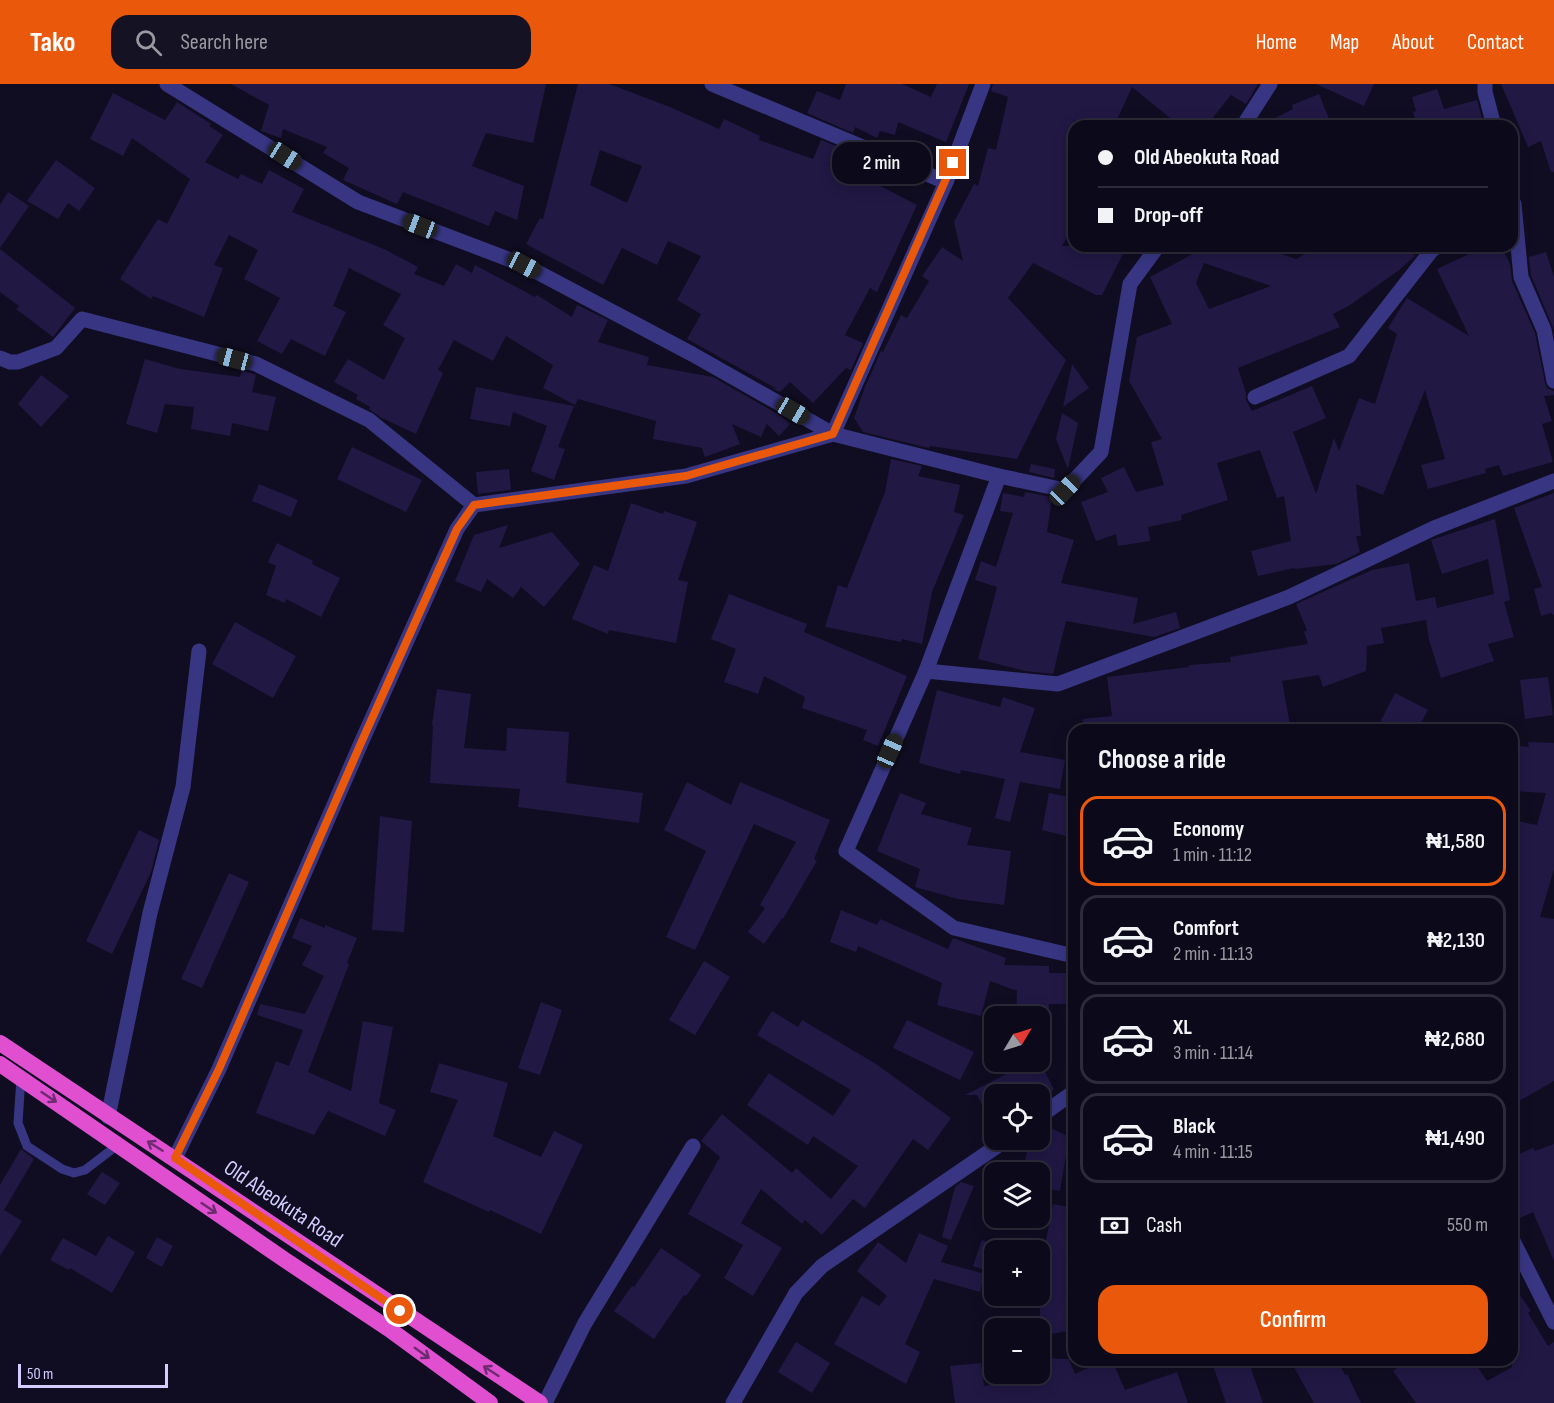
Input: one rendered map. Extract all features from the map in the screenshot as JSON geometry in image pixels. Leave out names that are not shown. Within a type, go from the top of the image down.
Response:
[{"type":"highway","name":"Old Abeokuta Road","points":[[0,1043],[540,1403]]},
{"type":"highway","name":"Old Abeokuta Road","points":[[0,1064],[389,1329],[490,1403]]},
{"type":"street","points":[[167,84],[358,202],[524,265],[692,354],[833,434],[999,476],[1065,490],[1101,452],[1130,284],[1154,252]]},
{"type":"street","points":[[712,84],[946,182]]},
{"type":"street","points":[[0,358],[18,362],[56,348],[82,319],[256,364],[369,420],[474,505],[686,476],[833,434],[946,182],[983,84]]},
{"type":"street","points":[[1247,120],[1270,84]]},
{"type":"street","points":[[1485,84],[1492,120]]},
{"type":"street","points":[[1518,249],[1521,277],[1544,330],[1554,381]]},
{"type":"street","points":[[1255,397],[1349,356],[1430,252]]},
{"type":"street","points":[[999,476],[926,671],[846,851],[954,928],[1068,955]]},
{"type":"street","points":[[926,671],[1058,684],[1289,597],[1434,528],[1554,481]]},
{"type":"street","points":[[175,1158],[219,1069],[457,529],[474,505]]},
{"type":"street","points":[[108,1117],[150,913],[183,787],[199,651]]},
{"type":"street","points":[[1050,1109],[1068,1096]]},
{"type":"street","points":[[545,1403],[585,1323],[693,1146]]},
{"type":"street","points":[[733,1403],[796,1293],[822,1266],[991,1150]]},
{"type":"street","points":[[1518,1251],[1554,1322]]},
{"type":"lane","points":[[21,1077],[18,1123],[27,1146],[62,1170],[74,1173],[85,1170],[119,1144]]},
{"type":"building","points":[[231,84],[546,84],[533,143],[486,133],[472,166],[524,186],[517,220],[495,211],[489,226],[403,192],[397,204],[343,180],[349,168],[323,153],[327,147],[283,129],[281,138],[261,131],[269,105]]},
{"type":"building","points":[[578,84],[609,84],[670,107],[719,129],[724,119],[760,136],[759,140],[813,159],[821,140],[836,146],[829,165],[865,178],[917,205],[877,292],[870,288],[845,335],[863,343],[851,370],[846,368],[813,403],[790,382],[780,392],[687,339],[701,314],[677,300],[701,256],[668,241],[657,265],[622,248],[603,285],[526,244],[540,218],[543,219]],"holes":[[[600,150],[642,166],[627,203],[590,185]]]},
{"type":"building","points":[[846,84],[902,84],[931,97],[937,84],[969,84],[946,142],[898,122],[895,135],[880,131],[877,138],[855,127],[853,133],[807,113],[817,91],[840,100]]},
{"type":"building","points":[[993,84],[1258,84],[1246,104],[1231,95],[1211,120],[1173,120],[1132,87],[1117,120],[1068,120],[1068,236],[1062,246],[1068,246],[1068,252],[1124,252],[1102,295],[1096,295],[1033,263],[1008,298],[1066,360],[1017,459],[930,446],[929,448],[863,432],[854,418],[881,351],[883,352],[901,315],[907,318],[929,281],[922,276],[942,247],[963,261],[954,222],[974,184],[978,186],[988,148],[996,150],[1008,97],[991,91]]},
{"type":"building","points":[[1316,84],[1374,84],[1364,106]]},
{"type":"building","points":[[1501,84],[1554,84],[1554,172],[1551,172],[1541,141],[1528,147]]},
{"type":"building","points":[[1437,89],[1444,109],[1477,100],[1482,120],[1415,120],[1413,112],[1416,111],[1412,97]]},
{"type":"building","points":[[113,93],[165,120],[177,102],[211,124],[209,126],[223,135],[205,162],[238,179],[241,174],[262,184],[269,170],[304,189],[292,212],[384,249],[418,267],[414,274],[444,286],[456,264],[472,273],[475,265],[535,297],[537,295],[572,317],[577,305],[608,320],[598,342],[649,357],[647,365],[713,377],[781,416],[790,424],[779,436],[767,424],[761,437],[732,424],[740,444],[705,457],[702,448],[653,439],[656,421],[578,399],[575,405],[543,388],[553,365],[506,336],[493,361],[454,340],[438,370],[443,373],[416,434],[380,417],[369,409],[370,407],[356,399],[358,395],[334,382],[348,359],[384,380],[405,338],[383,325],[401,294],[349,268],[333,306],[346,312],[325,356],[291,339],[282,354],[257,341],[280,298],[244,279],[258,250],[229,235],[214,265],[223,268],[204,317],[153,296],[151,299],[120,279],[158,219],[167,224],[190,179],[132,138],[123,156],[90,139]]},
{"type":"building","points":[[1319,94],[1330,120],[1272,120],[1293,109],[1292,105]]},
{"type":"building","points":[[56,160],[95,188],[79,211],[68,203],[58,219],[27,201]]},
{"type":"building","points":[[8,192],[29,206],[0,248],[0,205]]},
{"type":"building","points":[[0,249],[75,308],[53,337],[16,309],[19,306],[0,292]]},
{"type":"building","points":[[1192,252],[1276,252],[1296,259],[1308,252],[1412,252],[1415,256],[1399,270],[1350,305],[1333,314],[1340,327],[1238,368],[1246,400],[1252,411],[1312,386],[1326,418],[1293,432],[1316,494],[1334,438],[1339,451],[1359,398],[1375,404],[1397,334],[1388,328],[1407,298],[1469,336],[1437,269],[1473,252],[1504,252],[1510,264],[1512,281],[1535,333],[1545,383],[1547,388],[1554,391],[1554,395],[1544,396],[1552,421],[1542,424],[1553,462],[1503,476],[1499,465],[1485,469],[1486,473],[1428,489],[1421,465],[1445,459],[1425,390],[1383,495],[1356,484],[1361,536],[1356,536],[1360,552],[1336,564],[1294,568],[1258,576],[1251,551],[1291,541],[1284,496],[1277,498],[1260,450],[1217,463],[1228,500],[1181,515],[1182,520],[1148,527],[1150,541],[1118,546],[1116,534],[1096,541],[1081,502],[1108,492],[1101,478],[1124,467],[1136,492],[1164,485],[1151,442],[1162,439],[1129,381],[1137,337],[1172,324],[1150,277],[1191,255]],"holes":[[[1204,263],[1271,286],[1209,309],[1196,283]]]},
{"type":"building","points":[[1546,252],[1554,277],[1554,330],[1531,275],[1529,257]]},
{"type":"building","points":[[145,359],[180,369],[240,377],[242,370],[256,375],[252,392],[276,397],[268,431],[232,423],[230,436],[191,429],[194,407],[165,404],[157,433],[126,424]]},
{"type":"building","points":[[1072,364],[1089,388],[1063,407]]},
{"type":"building","points":[[41,375],[69,396],[41,427],[18,404]]},
{"type":"building","points":[[476,387],[574,406],[558,447],[565,449],[554,480],[531,471],[547,426],[513,412],[510,426],[470,419]]},
{"type":"building","points":[[1062,413],[1078,423],[1068,469],[1056,439]]},
{"type":"building","points":[[352,447],[422,480],[406,512],[337,479]]},
{"type":"building","points":[[891,459],[922,466],[918,476],[960,485],[954,512],[964,515],[932,592],[922,644],[825,627],[838,585],[847,588],[885,492]]},
{"type":"building","points":[[1031,464],[1055,469],[1054,478],[1029,472]]},
{"type":"building","points":[[509,469],[511,490],[478,494],[476,472]]},
{"type":"building","points":[[259,484],[298,500],[291,517],[252,501]]},
{"type":"building","points":[[1025,492],[1052,497],[1047,532],[1074,540],[1061,583],[1138,598],[1133,624],[1176,612],[1180,628],[1154,637],[1066,621],[1053,674],[1025,671],[978,659],[997,587],[975,580],[981,561],[996,567],[1013,513],[1000,511],[1003,493],[1024,497]]},
{"type":"building","points":[[1554,493],[1554,615],[1551,613],[1541,616],[1534,589],[1542,587],[1514,508]]},
{"type":"building","points":[[631,503],[697,522],[678,580],[688,582],[676,643],[609,630],[608,634],[572,619],[594,565],[608,571]]},
{"type":"building","points":[[1495,519],[1510,600],[1504,602],[1514,637],[1488,644],[1494,661],[1441,678],[1429,640],[1426,620],[1381,628],[1384,643],[1367,646],[1366,671],[1323,687],[1319,675],[1282,681],[1290,724],[1083,724],[1083,719],[1112,716],[1107,677],[1189,667],[1189,665],[1231,662],[1230,657],[1308,644],[1304,632],[1307,630],[1296,604],[1372,570],[1409,563],[1416,601],[1435,597],[1437,608],[1494,594],[1488,559],[1442,574],[1431,540]]},
{"type":"building","points":[[508,525],[499,548],[552,532],[580,564],[544,607],[521,587],[513,598],[487,579],[481,592],[455,581],[474,535]]},
{"type":"building","points":[[277,543],[340,578],[321,617],[286,599],[285,603],[266,595],[276,566],[268,562]]},
{"type":"building","points":[[729,594],[807,624],[804,632],[907,676],[878,746],[863,740],[867,730],[802,708],[805,697],[764,676],[758,694],[724,682],[736,649],[711,639]]},
{"type":"building","points":[[235,622],[296,656],[273,698],[212,664]]},
{"type":"building","points":[[1548,677],[1553,715],[1525,719],[1520,680]]},
{"type":"building","points":[[437,689],[471,694],[464,748],[506,751],[507,728],[569,732],[566,783],[643,793],[639,823],[518,807],[520,789],[430,783],[432,725]]},
{"type":"building","points":[[937,690],[1000,707],[1003,697],[1035,708],[1020,752],[1065,760],[1060,789],[1020,782],[1010,822],[995,818],[1005,779],[961,770],[960,774],[919,763]]},
{"type":"building","points":[[1395,693],[1428,710],[1420,724],[1379,724]]},
{"type":"building","points":[[1528,742],[1554,743],[1554,869],[1540,917],[1554,919],[1554,1081],[1518,1102],[1518,821],[1537,825],[1546,793],[1518,791],[1518,746],[1529,747]]},
{"type":"building","points":[[687,782],[731,805],[740,782],[830,820],[814,859],[817,861],[783,919],[764,944],[748,932],[765,908],[760,905],[796,842],[754,824],[695,950],[666,937],[706,851],[664,830]]},
{"type":"building","points":[[900,793],[926,803],[921,814],[972,828],[967,845],[1011,851],[1004,905],[958,899],[915,887],[920,869],[877,851]]},
{"type":"building","points":[[1049,793],[1068,797],[1068,836],[1042,830]]},
{"type":"building","points":[[380,816],[412,821],[404,932],[372,930]]},
{"type":"building","points":[[139,830],[159,840],[151,872],[112,954],[86,941]]},
{"type":"building","points":[[229,873],[249,882],[202,988],[181,979]]},
{"type":"building","points":[[841,910],[877,925],[880,919],[948,949],[953,938],[1006,958],[1004,965],[1049,966],[1049,973],[1068,973],[1068,1004],[1016,1006],[1017,991],[990,981],[981,1016],[937,1005],[942,983],[858,946],[856,952],[830,942]]},
{"type":"building","points":[[300,918],[357,938],[308,1072],[351,1091],[363,1021],[393,1027],[379,1103],[396,1110],[385,1136],[328,1111],[314,1135],[256,1113],[276,1061],[289,1066],[303,1030],[257,1015],[260,1004],[305,1014],[324,976],[302,965],[312,946],[292,938]]},
{"type":"building","points":[[704,961],[730,977],[695,1035],[669,1020]]},
{"type":"building","points":[[541,1002],[562,1010],[540,1075],[518,1068]]},
{"type":"building","points":[[772,1011],[798,1027],[802,1020],[876,1064],[951,1118],[928,1150],[913,1139],[865,1208],[853,1199],[822,1235],[805,1220],[802,1224],[761,1189],[741,1223],[782,1248],[753,1296],[724,1278],[743,1245],[688,1214],[720,1157],[701,1141],[722,1114],[792,1173],[796,1168],[831,1199],[858,1166],[813,1136],[808,1145],[747,1105],[769,1073],[833,1116],[851,1090],[757,1035]]},
{"type":"building","points":[[907,1020],[974,1052],[960,1080],[893,1048]]},
{"type":"building","points":[[439,1063],[508,1083],[493,1136],[541,1157],[554,1131],[583,1145],[541,1234],[423,1182],[458,1100],[430,1092]]},
{"type":"building","points":[[1010,1072],[1045,1072],[1054,1090],[1050,1092],[1050,1084],[987,1084]]},
{"type":"building","points":[[984,1085],[984,1109],[977,1095],[965,1095]]},
{"type":"building","points":[[1050,1128],[1068,1136],[1060,1191],[1050,1189],[1050,1162],[1025,1162],[1027,1150],[1050,1150]]},
{"type":"building","points":[[1554,1144],[1554,1261],[1533,1212],[1520,1218],[1518,1213],[1518,1154],[1533,1148],[1535,1151]]},
{"type":"building","points":[[21,1149],[34,1159],[4,1210],[22,1221],[0,1256],[0,1185]]},
{"type":"building","points":[[102,1172],[120,1183],[105,1205],[87,1194]]},
{"type":"building","points":[[961,1182],[974,1186],[951,1240],[942,1237],[955,1187]]},
{"type":"building","points":[[1053,1204],[1068,1207],[1068,1331],[1050,1334],[1050,1318],[1040,1318],[1040,1306],[1050,1306],[1050,1240],[1046,1240]]},
{"type":"building","points":[[919,1233],[948,1246],[941,1262],[984,1274],[984,1278],[980,1292],[934,1279],[905,1344],[920,1352],[906,1384],[834,1344],[862,1296],[879,1306],[887,1296],[857,1271],[878,1242],[906,1263]]},
{"type":"building","points":[[108,1236],[135,1252],[112,1293],[70,1268],[69,1270],[50,1260],[63,1238],[96,1256]]},
{"type":"building","points":[[157,1237],[173,1246],[162,1267],[146,1258]]},
{"type":"building","points":[[982,1240],[984,1241],[984,1270],[973,1266]]},
{"type":"building","points":[[661,1248],[701,1275],[686,1296],[684,1295],[654,1339],[614,1311]]},
{"type":"building","points":[[1518,1293],[1531,1311],[1528,1313],[1548,1346],[1554,1342],[1554,1403],[1416,1403],[1393,1371],[1400,1366],[1477,1366],[1487,1381],[1518,1366]]},
{"type":"building","points":[[796,1342],[830,1363],[812,1393],[778,1372]]},
{"type":"building","points":[[1050,1358],[1068,1359],[1068,1366],[1072,1366],[1075,1374],[1092,1366],[1115,1366],[1125,1390],[1177,1372],[1188,1403],[955,1403],[950,1366],[981,1363],[984,1386],[1050,1384]]},
{"type":"building","points":[[1213,1366],[1250,1366],[1263,1403],[1226,1403]]},
{"type":"building","points":[[1293,1366],[1340,1366],[1345,1375],[1347,1374],[1361,1403],[1314,1403]]},
{"type":"route","points":[[400,1311],[175,1158],[219,1069],[457,529],[474,505],[686,476],[833,434],[953,163]]}]
